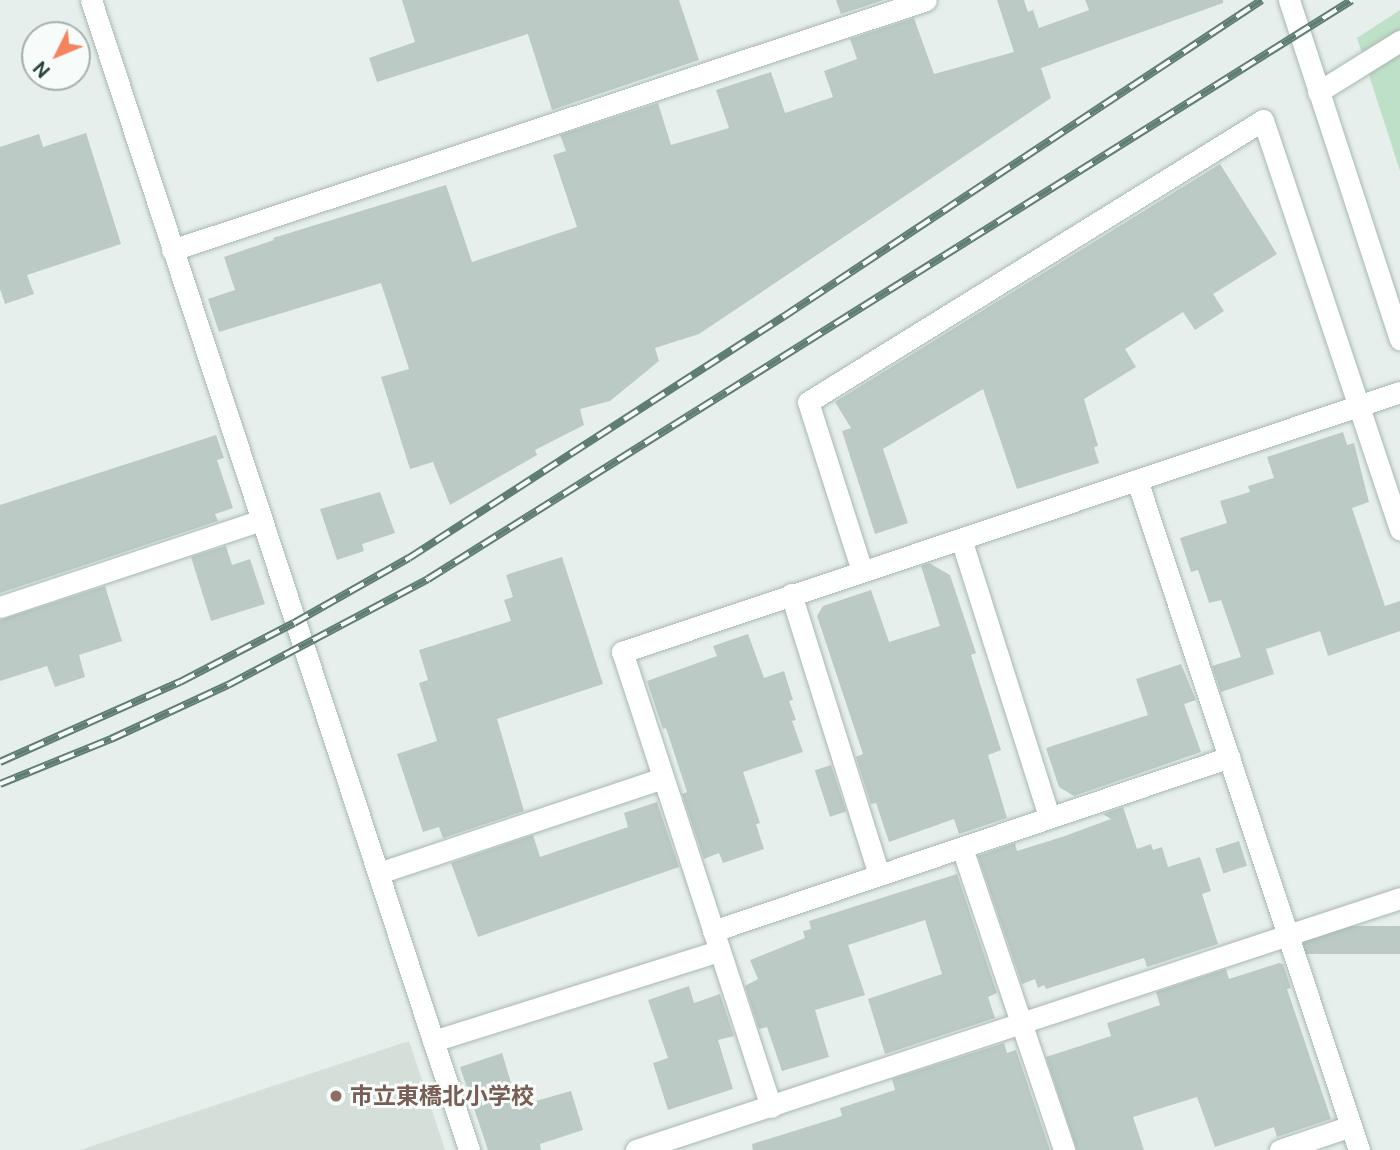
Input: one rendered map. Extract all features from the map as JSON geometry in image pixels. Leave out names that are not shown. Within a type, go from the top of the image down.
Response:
[{"type":"street","points":[[91,0],[469,1150]]},
{"type":"street","points":[[172,250],[926,0]]},
{"type":"street","points":[[1289,0],[1400,339]]},
{"type":"street","points":[[1318,92],[1400,41]]},
{"type":"street","points":[[862,571],[808,402],[1264,120],[1400,530]]},
{"type":"street","points":[[771,1107],[622,652],[1400,392]]},
{"type":"street","points":[[1137,480],[1359,1150]]},
{"type":"street","points":[[0,607],[261,520]]},
{"type":"street","points":[[961,539],[1049,817]]},
{"type":"street","points":[[791,594],[879,875]]},
{"type":"street","points":[[433,1041],[716,941],[879,875],[1230,757]]},
{"type":"street","points":[[379,873],[663,778]]},
{"type":"street","points":[[962,848],[1064,1150]]},
{"type":"street","points":[[636,1150],[1400,898]]},
{"type":"street","points":[[1280,1150],[1351,1126]]},
{"type":"shaded area","name":"市立東橋北小学校","points":[[409,1041],[445,1150],[80,1150]]},
{"type":"green space","points":[[1400,10],[1400,171],[1357,38]]},
{"type":"building","points":[[402,0],[679,0],[699,60],[552,110],[528,34],[377,82],[369,58],[415,42]]},
{"type":"building","points":[[836,0],[884,0],[841,14]]},
{"type":"building","points":[[997,0],[1024,0],[1028,12],[1033,10],[1039,28],[1089,10],[1085,0],[1223,0],[1223,3],[1041,68],[1051,98],[699,334],[655,348],[659,361],[610,401],[580,409],[584,425],[535,450],[537,455],[450,505],[433,462],[410,469],[381,377],[409,369],[381,283],[219,332],[208,299],[235,290],[224,257],[274,240],[273,238],[446,185],[472,262],[577,227],[553,155],[566,151],[560,135],[658,103],[671,145],[729,128],[716,90],[771,72],[785,113],[833,97],[824,71],[857,59],[850,39],[914,18],[934,74],[1014,52]]},
{"type":"building","points":[[86,133],[121,244],[27,275],[34,294],[5,304],[0,289],[0,147],[39,134],[43,147]]},
{"type":"building","points":[[1220,164],[1277,254],[1213,294],[1224,311],[1195,330],[1183,312],[1125,349],[1136,367],[1084,399],[1098,446],[1094,447],[1099,463],[1017,489],[983,389],[883,449],[908,523],[875,534],[842,431],[851,428],[835,402]]},
{"type":"building","points":[[1343,432],[1347,445],[1354,443],[1369,502],[1352,508],[1385,606],[1400,601],[1400,631],[1328,656],[1320,631],[1266,649],[1274,674],[1221,692],[1212,666],[1241,657],[1221,600],[1209,603],[1198,570],[1191,572],[1180,538],[1227,523],[1220,501],[1250,492],[1248,486],[1274,478],[1267,457]]},
{"type":"building","points":[[216,435],[224,458],[217,460],[233,508],[215,514],[218,521],[0,593],[0,505]]},
{"type":"building","points":[[380,492],[395,533],[362,544],[364,551],[337,560],[320,509]]},
{"type":"building","points":[[226,546],[232,565],[250,559],[265,604],[211,621],[191,557]]},
{"type":"building","points":[[562,557],[603,684],[497,719],[524,811],[443,838],[439,827],[423,832],[397,754],[437,741],[419,683],[428,680],[419,650],[511,621],[504,600],[513,597],[506,575]]},
{"type":"building","points":[[929,563],[950,575],[976,653],[971,655],[1001,750],[988,755],[1007,818],[959,834],[954,819],[889,842],[876,803],[871,804],[856,757],[863,754],[817,616],[823,606],[871,590],[889,642],[940,626],[921,566]]},
{"type":"building","points":[[105,586],[122,641],[79,655],[85,677],[55,687],[47,666],[0,681],[0,620]]},
{"type":"building","points":[[748,634],[764,678],[784,671],[793,700],[789,701],[796,720],[792,721],[803,752],[743,772],[760,823],[756,824],[764,849],[723,863],[719,853],[704,859],[682,794],[687,792],[647,681],[717,656],[713,646]]},
{"type":"building","points":[[1181,664],[1196,700],[1184,704],[1201,752],[1074,796],[1059,787],[1046,748],[1148,715],[1136,679]]},
{"type":"building","points":[[831,765],[846,812],[830,817],[815,770]]},
{"type":"building","points":[[657,802],[679,867],[478,937],[451,863],[533,835],[540,857],[628,827],[624,813]]},
{"type":"building","points":[[1123,807],[1137,849],[1151,844],[1153,850],[1162,847],[1168,867],[1200,857],[1211,891],[1202,894],[1218,944],[1147,967],[1144,958],[1046,989],[1044,985],[1038,988],[1035,979],[1022,984],[978,856],[1015,843],[1017,851],[1062,837],[1111,819],[1103,814]]},
{"type":"building","points":[[1239,841],[1247,866],[1223,873],[1215,849]]},
{"type":"building","points":[[957,874],[997,993],[988,997],[995,1018],[885,1054],[868,999],[942,974],[925,920],[848,945],[865,995],[815,1010],[829,1057],[782,1071],[767,1027],[759,1029],[745,986],[758,979],[750,960],[805,938],[803,931],[811,929],[809,921]]},
{"type":"building","points":[[1303,926],[1400,926],[1400,954],[1303,954]]},
{"type":"building","points":[[1283,964],[1291,988],[1287,989],[1331,1119],[1277,1137],[1274,1127],[1215,1147],[1197,1097],[1133,1117],[1144,1150],[1077,1150],[1046,1057],[1111,1036],[1107,1023],[1160,1005],[1156,992],[1226,969],[1229,979]]},
{"type":"building","points":[[689,986],[694,1003],[720,994],[734,1036],[718,1040],[733,1089],[668,1110],[653,1063],[668,1058],[648,1000]]},
{"type":"building","points":[[1004,1043],[1007,1053],[1016,1050],[1050,1150],[753,1150],[752,1144],[842,1116],[840,1108],[895,1090],[892,1079]]},
{"type":"building","points":[[502,1053],[518,1106],[571,1091],[583,1130],[540,1144],[541,1150],[488,1150],[460,1067]]},
{"type":"railway","points":[[0,762],[180,682],[294,623],[409,558],[783,317],[1262,0]]},
{"type":"railway","points":[[0,784],[111,739],[228,685],[428,579],[1352,0]]},
{"type":"place","name":"市立東橋北小学校","points":[[336,1096]]}]
